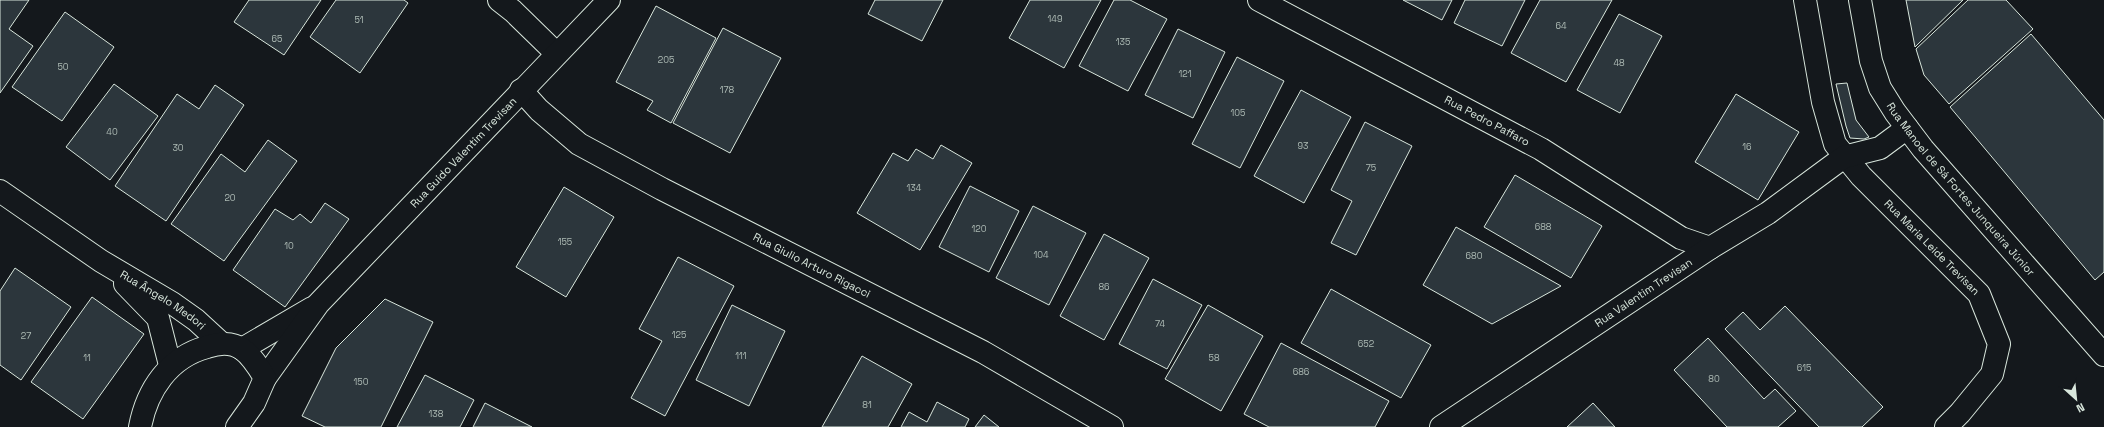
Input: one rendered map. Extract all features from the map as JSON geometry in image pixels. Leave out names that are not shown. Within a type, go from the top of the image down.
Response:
[{"type":"street","points":[[499,0],[513,11],[556,53]]},
{"type":"street","name":"Rua Guido Valentim Trevisan","points":[[243,425],[265,378],[318,304],[556,53],[609,0]]},
{"type":"street","name":"Rua Pedro Paffaro","points":[[1259,0],[1541,149],[1681,238],[1710,248]]},
{"type":"street","name":"Rua Maria Leide Trevisan","points":[[1805,0],[1823,102],[1835,144],[1844,157],[1979,294],[1999,344],[1992,374],[1960,413],[1946,427]]},
{"type":"street","name":"Rua Manoel de Sá Fortes Junqueira Júnior","points":[[1860,0],[1871,61],[1880,88],[1907,128],[1923,149],[2104,355]]},
{"type":"street","name":"Rua Giulio Arturo Rigacci","points":[[522,90],[538,110],[579,144],[662,189],[983,352],[1112,427]]},
{"type":"street","points":[[1844,157],[1880,148],[1907,128]]},
{"type":"street","name":"Rua Valentim Trevisan","points":[[1441,427],[1710,248],[1768,212],[1844,157]]},
{"type":"street","name":"Rua Ângelo Medori","points":[[0,191],[101,261],[172,303],[196,320],[221,343]]},
{"type":"street","name":"Rua Ângelo Medori","points":[[101,261],[158,318],[170,365]]},
{"type":"street","name":"Rua Guido Valentim Trevisan","points":[[242,349],[318,304]]},
{"type":"street","points":[[140,427],[143,411],[151,392],[170,365],[198,349],[221,343],[242,349],[254,361],[265,378]]},
{"type":"building","points":[[0,0],[29,0],[9,29],[33,46],[0,93]]},
{"type":"building","points":[[249,0],[321,0],[284,55],[234,22]]},
{"type":"building","points":[[336,0],[404,0],[408,3],[360,73],[310,37]]},
{"type":"building","points":[[875,0],[943,0],[922,41],[868,14]]},
{"type":"building","points":[[1030,0],[1101,0],[1064,68],[1009,38]]},
{"type":"building","points":[[1114,0],[1130,0],[1167,19],[1128,91],[1079,66]]},
{"type":"building","points":[[1403,0],[1452,0],[1442,20]]},
{"type":"building","points":[[1465,0],[1525,0],[1502,46],[1454,23]]},
{"type":"building","points":[[1540,0],[1612,0],[1566,82],[1511,53]]},
{"type":"building","points":[[1906,0],[1963,0],[1915,47]]},
{"type":"building","points":[[1968,0],[2006,0],[2033,29],[1949,104],[1924,75],[1916,49]]},
{"type":"building","points":[[656,6],[716,38],[671,123],[647,110],[653,101],[616,82]]},
{"type":"building","points":[[65,12],[114,47],[62,121],[12,87]]},
{"type":"building","points":[[1619,14],[1662,36],[1620,113],[1577,90]]},
{"type":"building","points":[[723,28],[781,58],[730,153],[673,123]]},
{"type":"building","points":[[1178,29],[1225,52],[1193,118],[1145,95]]},
{"type":"building","points":[[2031,34],[2104,120],[2104,272],[2095,280],[1950,107]]},
{"type":"building","points":[[1237,57],[1284,81],[1240,168],[1192,144]]},
{"type":"building","points":[[1847,83],[1856,120],[1869,137],[1864,139],[1850,138],[1846,126],[1836,84]]},
{"type":"building","points":[[114,84],[158,116],[110,180],[66,147]]},
{"type":"building","points":[[215,85],[244,105],[166,221],[115,186],[177,94],[199,109]]},
{"type":"building","points":[[1301,90],[1351,117],[1304,203],[1254,176]]},
{"type":"building","points":[[1736,94],[1799,132],[1758,200],[1695,162]]},
{"type":"building","points":[[1365,122],[1412,146],[1356,255],[1331,243],[1352,201],[1331,190]]},
{"type":"building","points":[[268,140],[297,161],[224,261],[171,224],[221,154],[245,172]]},
{"type":"building","points":[[941,145],[972,163],[920,250],[857,213],[893,153],[908,161],[916,149],[933,159]]},
{"type":"building","points":[[1515,175],[1602,226],[1571,278],[1484,227]]},
{"type":"building","points":[[970,186],[1019,211],[989,272],[939,247]]},
{"type":"building","points":[[564,187],[614,217],[566,297],[516,267]]},
{"type":"building","points":[[325,203],[349,219],[285,307],[233,270],[275,209],[293,220],[300,214],[311,223]]},
{"type":"building","points":[[1033,206],[1086,233],[1049,305],[996,278]]},
{"type":"building","points":[[1456,227],[1561,286],[1492,324],[1423,285]]},
{"type":"building","points":[[1104,234],[1149,258],[1104,340],[1060,316]]},
{"type":"building","points":[[678,257],[734,286],[665,416],[631,398],[662,341],[639,329]]},
{"type":"building","points":[[15,268],[71,307],[21,380],[0,365],[0,291]]},
{"type":"building","points":[[1153,279],[1202,305],[1167,369],[1119,344]]},
{"type":"building","points":[[1331,289],[1431,345],[1401,398],[1301,343]]},
{"type":"building","points":[[92,297],[144,334],[83,419],[31,382]]},
{"type":"building","points":[[385,299],[433,322],[381,427],[325,427],[302,416],[336,348]]},
{"type":"building","points":[[732,305],[785,331],[749,406],[696,380]]},
{"type":"building","points":[[1208,305],[1263,336],[1221,411],[1165,379]]},
{"type":"building","points":[[1785,306],[1883,407],[1862,427],[1819,427],[1725,329],[1743,312],[1760,330]]},
{"type":"building","points":[[1708,338],[1764,399],[1775,389],[1796,411],[1778,427],[1727,427],[1674,370]]},
{"type":"building","points":[[1281,343],[1389,401],[1375,427],[1269,427],[1244,414]]},
{"type":"building","points":[[862,356],[912,384],[888,427],[822,427]]},
{"type":"building","points":[[425,375],[474,400],[460,427],[397,427]]},
{"type":"building","points":[[937,402],[969,419],[965,427],[901,427],[909,412],[927,422]]},
{"type":"building","points":[[485,403],[532,427],[473,427]]},
{"type":"building","points":[[1593,403],[1615,427],[1567,427]]},
{"type":"building","points":[[984,415],[999,427],[975,427]]}]
